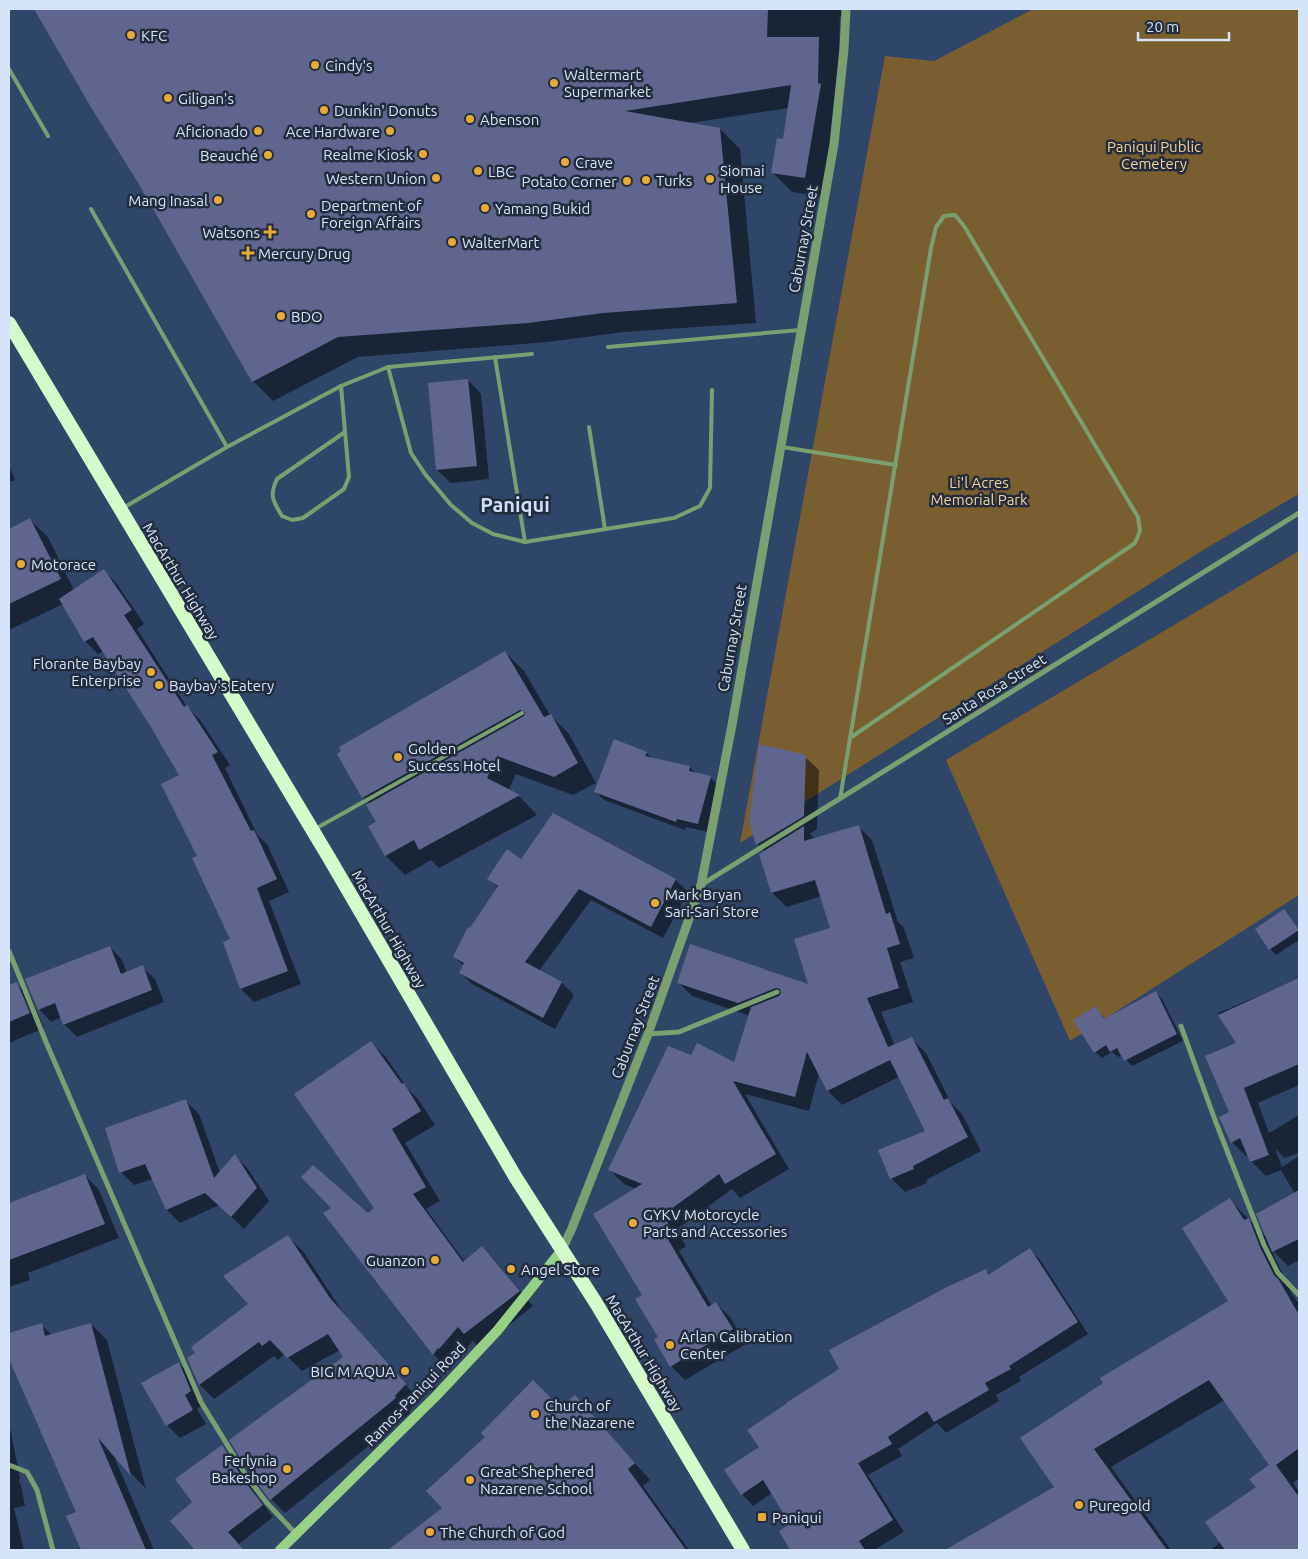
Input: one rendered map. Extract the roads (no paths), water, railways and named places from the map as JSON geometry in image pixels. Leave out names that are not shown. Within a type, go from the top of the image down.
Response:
[{"type":"highway","name":"MacArthur Highway","points":[[9,323],[119,510],[313,830],[516,1178],[601,1312],[743,1550]]},
{"type":"main road","name":"Ramos-Paniqui Road","points":[[280,1550],[436,1396],[497,1332],[562,1250]]},
{"type":"street","name":"Caburnay Street","points":[[562,1250],[648,1034],[702,884],[732,725],[834,144],[844,49],[846,9]]},
{"type":"street","name":"Santa Rosa Street","points":[[702,884],[1299,514]]},
{"type":"street","points":[[9,951],[46,1042],[201,1402],[247,1478],[297,1535]]},
{"type":"street","points":[[648,1034],[679,1032],[778,992]]},
{"type":"street","points":[[1182,1026],[1215,1120],[1264,1245],[1278,1273],[1299,1295]]},
{"type":"street","points":[[9,1465],[27,1472],[37,1490],[54,1550]]},
{"type":"lane","points":[[9,69],[48,136]]},
{"type":"lane","points":[[91,209],[227,447]]},
{"type":"lane","points":[[840,799],[850,738],[936,227],[944,216],[955,216],[964,226],[1138,517],[1140,531],[1135,543],[850,738]]},
{"type":"lane","points":[[608,347],[800,330]]},
{"type":"lane","points":[[119,510],[227,447],[342,386],[388,367],[532,354]]},
{"type":"lane","points":[[496,357],[525,542]]},
{"type":"lane","points":[[388,367],[412,452],[425,474],[451,505],[472,523],[493,534],[525,542],[674,518],[700,506],[710,488],[712,390]]},
{"type":"lane","points":[[342,386],[349,477],[344,489],[303,518],[292,520],[282,516],[273,500],[272,490],[277,479],[345,432]]},
{"type":"lane","points":[[589,427],[605,529]]},
{"type":"lane","points":[[780,446],[896,465]]},
{"type":"lane","points":[[313,830],[522,713]]},
{"type":"place","name":"KFC","points":[[131,35]]},
{"type":"place","name":"Cindy's","points":[[315,65]]},
{"type":"place","name":"Waltermart Supermarket","points":[[554,83]]},
{"type":"place","name":"Giligan's","points":[[168,98]]},
{"type":"place","name":"Dunkin' Donuts","points":[[324,110]]},
{"type":"place","name":"Abenson","points":[[470,119]]},
{"type":"place","name":"Aficionado","points":[[258,131]]},
{"type":"place","name":"Ace Hardware","points":[[390,131]]},
{"type":"place","name":"Realme Kiosk","points":[[423,154]]},
{"type":"place","name":"Beauché","points":[[268,155]]},
{"type":"place","name":"Crave","points":[[565,162]]},
{"type":"place","name":"LBC","points":[[478,171]]},
{"type":"place","name":"Western Union","points":[[436,178]]},
{"type":"place","name":"Siomai House","points":[[710,179]]},
{"type":"place","name":"Turks","points":[[646,180]]},
{"type":"place","name":"Potato Corner","points":[[627,181]]},
{"type":"place","name":"Mang Inasal","points":[[218,200]]},
{"type":"place","name":"Yamang Bukid","points":[[485,208]]},
{"type":"place","name":"Department of Foreign Affairs","points":[[311,214]]},
{"type":"place","name":"Watsons","points":[[270,232]]},
{"type":"place","name":"WalterMart","points":[[452,242]]},
{"type":"place","name":"Mercury Drug","points":[[248,253]]},
{"type":"place","name":"BDO","points":[[281,316]]},
{"type":"place","name":"Motorace","points":[[21,564]]},
{"type":"place","name":"Florante Baybay Enterprise","points":[[151,672]]},
{"type":"place","name":"Baybay's Eatery","points":[[159,685]]},
{"type":"place","name":"Golden Success Hotel","points":[[398,757]]},
{"type":"place","name":"Mark Bryan Sari-Sari Store","points":[[655,903]]},
{"type":"place","name":"GYKV Motorcycle Parts and Accessories","points":[[633,1223]]},
{"type":"place","name":"Guanzon","points":[[435,1260]]},
{"type":"place","name":"Angel Store","points":[[511,1269]]},
{"type":"place","name":"Arlan Calibration Center","points":[[670,1345]]},
{"type":"place","name":"BIG M AQUA","points":[[405,1371]]},
{"type":"place","name":"Church of the Nazarene","points":[[535,1414]]},
{"type":"place","name":"Ferlynia Bakeshop","points":[[287,1469]]},
{"type":"place","name":"Great Shephered Nazarene School","points":[[470,1480]]},
{"type":"place","name":"Puregold","points":[[1079,1505]]},
{"type":"place","name":"Paniqui","points":[[762,1517]]},
{"type":"place","name":"The Church of God","points":[[430,1532]]},
{"type":"district","name":"Paniqui","points":[[515,504]]},
{"type":"park label","name":"Paniqui Public Cemetery","points":[[1154,154]]},
{"type":"park label","name":"Li'l Acres Memorial Park","points":[[979,490]]}]
